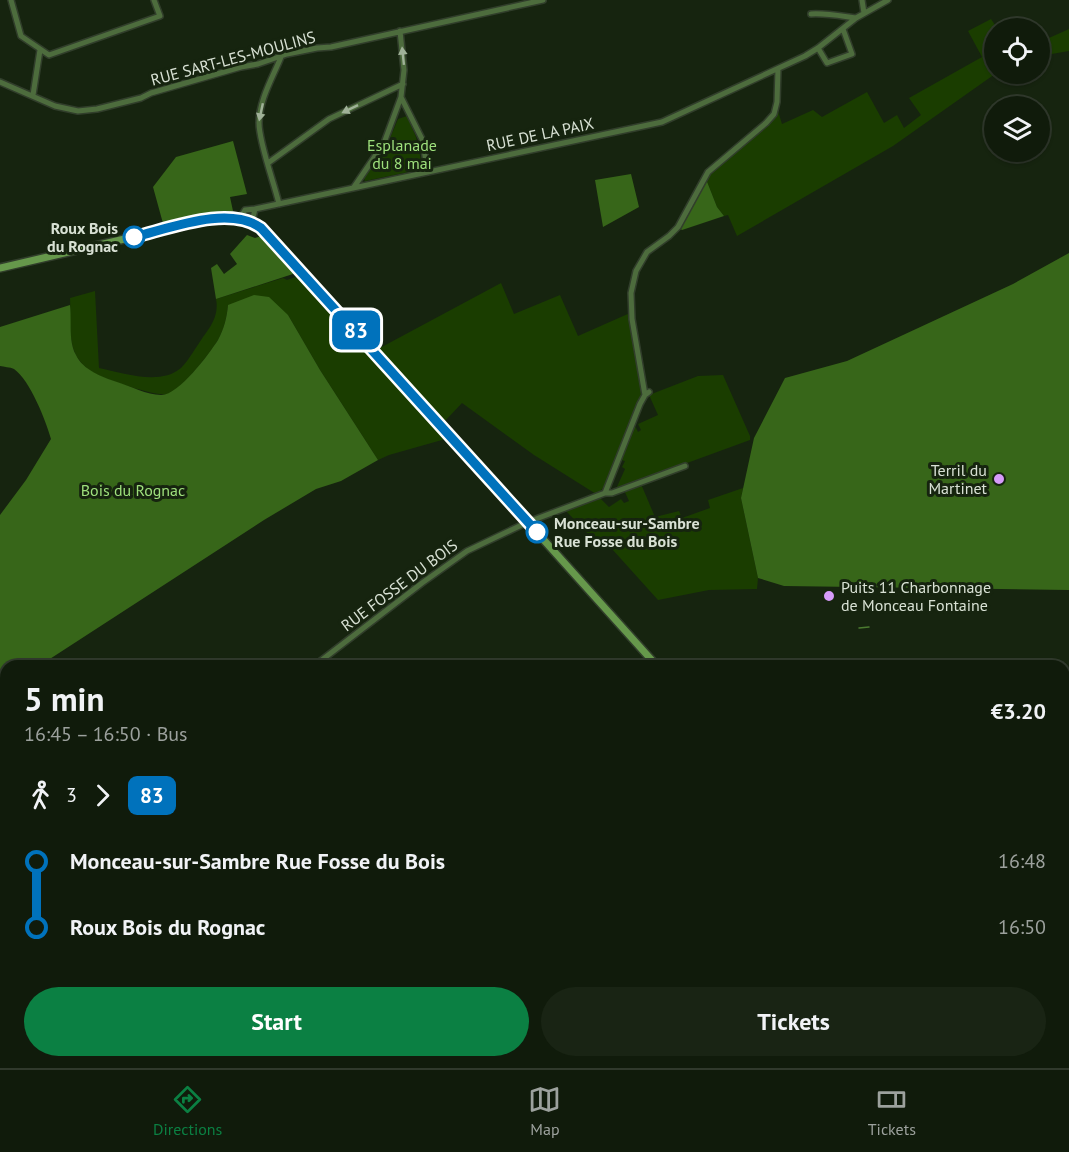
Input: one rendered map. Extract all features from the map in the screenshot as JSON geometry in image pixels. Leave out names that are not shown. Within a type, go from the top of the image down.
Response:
[{"type":"main road","points":[[0,268],[219,217],[240,218],[252,222],[279,245],[652,660]]},
{"type":"street","points":[[11,0],[21,36],[49,55],[160,16],[154,0]]},
{"type":"street","name":"RUE SART-LES-MOULINS","points":[[3,82],[60,108],[89,111],[281,57],[543,0]]},
{"type":"street","points":[[862,0],[864,13]]},
{"type":"street","name":"RUE DE LA PAIX","points":[[240,218],[245,210],[662,122],[778,69],[818,48],[856,18],[888,0]]},
{"type":"street","points":[[811,14],[856,18]]},
{"type":"street","points":[[818,48],[827,63],[852,54],[843,29]]},
{"type":"street","points":[[354,187],[384,143],[401,97],[404,70],[400,32]]},
{"type":"street","points":[[33,95],[40,50]]},
{"type":"street","points":[[279,204],[259,122],[261,107],[281,57]]},
{"type":"street","points":[[605,493],[647,393],[632,311],[632,286],[636,271],[647,252],[678,227],[708,172],[774,114],[777,102],[778,69]]},
{"type":"street","points":[[268,164],[329,119],[403,84]]},
{"type":"street","points":[[401,97],[422,139],[428,172]]},
{"type":"street","points":[[252,222],[255,209]]},
{"type":"street","name":"RUE FOSSE DU BOIS","points":[[322,660],[458,556],[528,522],[685,466]]},
{"type":"green space","points":[[984,23],[984,82],[893,146],[737,236],[728,215],[724,216],[717,207],[706,179],[712,170],[776,116],[778,111],[782,124],[813,110],[822,117],[867,92],[884,123],[897,115],[904,128],[921,115],[909,98],[982,57],[968,31]]},
{"type":"green space","points":[[1069,29],[1069,51],[1050,54],[1050,38]]},
{"type":"green space","name":"Esplanade du 8 mai","points":[[407,116],[416,137],[423,169],[365,181],[363,176],[385,150],[398,119]]},
{"type":"green space","points":[[233,141],[247,194],[230,197],[233,211],[164,227],[153,187],[176,157]]},
{"type":"green space","points":[[631,174],[639,207],[603,227],[595,180]]},
{"type":"green space","points":[[706,179],[717,207],[724,216],[682,230],[679,228]]},
{"type":"green space","points":[[247,235],[255,238],[265,235],[299,272],[216,299],[211,268],[217,264],[224,274],[237,264],[230,254]]},
{"type":"green space","points":[[1069,253],[1069,590],[784,586],[758,578],[741,498],[754,438],[785,378],[847,361],[1013,284]]},
{"type":"green space","points":[[301,275],[449,438],[378,460],[320,370],[288,315],[228,305],[224,327],[214,346],[188,378],[169,394],[142,390],[96,374],[81,363],[73,347],[70,298],[95,291],[99,368],[141,377],[163,376],[181,368],[187,361],[212,324],[216,314],[216,299],[283,278],[287,280]]},
{"type":"green space","points":[[501,283],[514,314],[560,295],[578,336],[630,313],[642,393],[607,484],[596,494],[534,455],[462,403],[444,422],[378,349]]},
{"type":"green space","name":"Bois du Rognac","points":[[254,295],[269,297],[288,315],[320,370],[378,460],[341,481],[316,489],[264,520],[48,660],[0,660],[0,515],[26,480],[51,439],[26,382],[14,369],[0,366],[0,327],[70,305],[72,344],[83,365],[105,378],[144,392],[161,395],[176,389],[208,355],[222,332],[228,305]]},
{"type":"green space","points":[[723,375],[750,440],[616,489],[625,469],[622,467],[625,461],[621,460],[634,424],[638,432],[641,430],[638,424],[658,415],[649,395],[698,376]]},
{"type":"green space","points":[[641,484],[655,517],[679,511],[682,518],[710,508],[708,500],[743,488],[741,498],[758,578],[757,589],[709,590],[658,600],[603,539],[595,541],[566,511],[600,498],[609,507],[621,499],[624,503],[629,501],[624,490]]},
{"type":"waterway","points":[[859,628],[869,627]]},
{"type":"bus line","name":"83","points":[[134,237],[221,217],[244,219],[261,228],[279,245],[537,532]]},
{"type":"place","name":"Roux Bois du Rognac","points":[[134,237]]},
{"type":"place","name":"Terril du Martinet","points":[[999,479]]},
{"type":"place","name":"Monceau-sur-Sambre Rue Fosse du Bois","points":[[537,532]]},
{"type":"place","name":"Puits 11 Charbonnage de Monceau Fontaine","points":[[829,596]]}]
